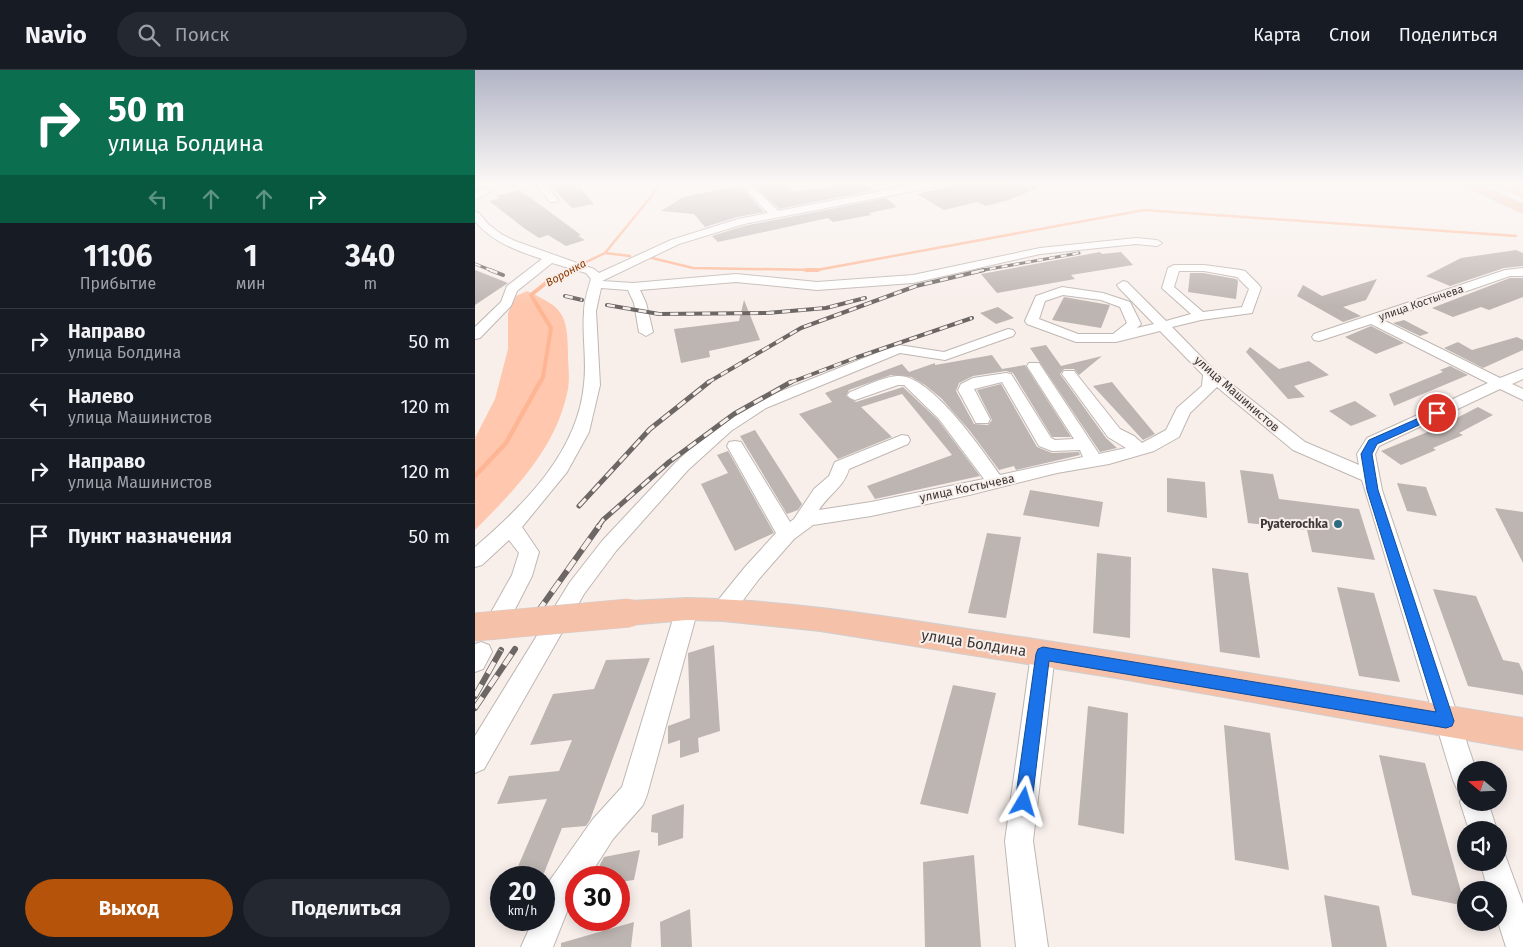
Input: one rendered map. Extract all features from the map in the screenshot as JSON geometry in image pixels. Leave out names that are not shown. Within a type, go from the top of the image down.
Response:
[{"type":"main road","name":"улица Болдина","points":[[477,647],[629,613],[723,610],[820,619],[1523,734]]},
{"type":"street","points":[[483,224],[509,242],[568,262],[595,277],[633,287],[736,278],[817,286],[913,280],[1040,251],[1136,241],[1157,243]]},
{"type":"street","points":[[595,277],[690,236],[732,224]]},
{"type":"street","points":[[475,335],[507,303],[511,289],[552,257]]},
{"type":"street","points":[[1116,338],[1134,324],[1125,306],[1103,296],[1062,291],[1040,299],[1032,321],[1076,338],[1116,338],[1200,316],[1247,310],[1255,288],[1241,274],[1204,268],[1174,268],[1167,288],[1200,316]]},
{"type":"street","name":"улица Костычева","points":[[1319,337],[1509,273],[1523,272]]},
{"type":"street","points":[[475,559],[511,527],[561,468],[581,432],[592,385],[589,311],[595,277]]},
{"type":"street","name":"улица Машинистов","points":[[1123,285],[1210,374],[1299,446],[1370,476]]},
{"type":"street","points":[[633,287],[640,304],[647,332]]},
{"type":"street","points":[[1372,320],[1523,395]]},
{"type":"street","points":[[475,760],[577,588],[609,546],[677,471],[725,427],[760,405],[899,349],[945,356],[1008,333]]},
{"type":"street","points":[[1034,366],[1094,460]]},
{"type":"street","points":[[983,418],[966,387],[1003,371],[1048,444],[1056,446],[1076,443],[1085,444]]},
{"type":"street","points":[[1460,761],[1373,490],[1367,454],[1373,442],[1523,373]]},
{"type":"street","points":[[1069,374],[1114,433],[1128,440],[1137,450]]},
{"type":"street","name":"улица Костычева","points":[[723,610],[752,573],[787,534],[802,522],[815,516],[871,509],[995,482],[1057,466],[1109,458],[1148,447],[1173,433],[1183,411],[1209,387],[1210,374]]},
{"type":"street","points":[[855,395],[897,380],[908,381],[939,409],[972,448],[995,482]]},
{"type":"street","points":[[802,522],[820,494],[837,479],[841,466],[902,440]]},
{"type":"street","points":[[735,446],[787,534]]},
{"type":"street","points":[[500,616],[522,576],[529,552],[511,527]]},
{"type":"street","points":[[537,947],[559,894],[603,829],[633,795],[687,610]]},
{"type":"street","points":[[1032,947],[1019,842],[1043,654]]},
{"type":"street","points":[[1497,871],[1522,947]]},
{"type":"shaded area","points":[[527,291],[549,302],[561,314],[564,321],[567,341],[568,389],[554,430],[544,449],[519,483],[475,530],[475,438],[495,399],[508,349],[508,313],[516,296]]},
{"type":"building","points":[[519,224],[566,224],[585,240],[566,246],[548,235],[539,238]]},
{"type":"building","points":[[702,224],[715,224],[705,227]]},
{"type":"building","points":[[755,224],[801,224],[718,242],[712,236]]},
{"type":"building","points":[[1516,250],[1523,253],[1523,266],[1504,268],[1450,286],[1426,276],[1461,258]]},
{"type":"building","points":[[1100,252],[1102,254],[1121,252],[1133,265],[1071,275],[1075,279],[997,293],[981,274]]},
{"type":"building","points":[[475,270],[508,283],[475,305]]},
{"type":"building","points":[[1190,273],[1203,273],[1236,279],[1238,281],[1236,299],[1188,292]]},
{"type":"building","points":[[1510,278],[1523,278],[1523,297],[1489,310],[1481,307],[1453,317],[1432,308]]},
{"type":"building","points":[[1377,279],[1366,300],[1343,307],[1361,316],[1343,322],[1297,296],[1303,285],[1322,296]]},
{"type":"building","points":[[1064,297],[1110,305],[1101,328],[1052,320]]},
{"type":"building","points":[[744,300],[760,340],[709,351],[710,357],[681,363],[674,329],[739,321]]},
{"type":"building","points":[[998,307],[1014,318],[996,324],[980,313]]},
{"type":"building","points":[[1404,320],[1429,333],[1420,336],[1393,323]]},
{"type":"building","points":[[1371,326],[1404,343],[1376,354],[1345,337]]},
{"type":"building","points":[[1517,337],[1523,340],[1523,350],[1483,368],[1444,348],[1458,342],[1472,350]]},
{"type":"building","points":[[1046,345],[1061,366],[1102,356],[1079,375],[1074,369],[1064,369],[1060,374],[1106,438],[1117,448],[1100,452],[1030,348]]},
{"type":"building","points":[[1250,347],[1279,369],[1309,361],[1329,375],[1294,386],[1305,397],[1288,399],[1246,352]]},
{"type":"building","points":[[992,355],[1002,369],[1025,365],[1071,437],[1052,437],[1013,373],[1006,371],[973,376],[959,383],[956,391],[974,424],[988,425],[992,420],[977,390],[1001,384],[1037,447],[1052,453],[1079,452],[1080,455],[1016,470],[1014,466],[999,470],[970,431],[941,398],[911,377],[891,375],[849,390],[846,396],[856,402],[903,387],[938,420],[980,476],[875,499],[867,486],[952,455],[902,394],[861,407],[892,437],[838,459],[799,414],[832,402],[825,393],[902,364],[909,372],[935,363],[935,365]]},
{"type":"building","points":[[1450,366],[1468,375],[1394,406],[1389,394],[1443,372],[1440,370]]},
{"type":"building","points":[[1112,382],[1155,434],[1143,440],[1093,386]]},
{"type":"building","points":[[1355,401],[1377,416],[1351,426],[1329,411]]},
{"type":"building","points":[[1478,407],[1493,415],[1459,433],[1463,435],[1433,448],[1436,450],[1401,465],[1381,451],[1430,431],[1424,427],[1439,420],[1445,424]]},
{"type":"building","points":[[755,430],[802,504],[798,510],[787,514],[740,436]]},
{"type":"building","points":[[728,451],[774,533],[735,551],[701,484],[728,473],[717,455]]},
{"type":"building","points":[[1240,470],[1273,474],[1279,499],[1359,509],[1375,560],[1312,552],[1307,530],[1248,523]]},
{"type":"building","points":[[1167,478],[1205,482],[1207,518],[1167,512]]},
{"type":"building","points":[[1397,483],[1426,487],[1437,516],[1407,511]]},
{"type":"building","points":[[1030,490],[1103,502],[1099,527],[1023,515]]},
{"type":"building","points":[[1495,508],[1523,512],[1523,563]]},
{"type":"building","points":[[987,533],[1021,537],[1006,618],[968,613]]},
{"type":"building","points":[[1097,553],[1131,557],[1130,638],[1093,633]]},
{"type":"building","points":[[1212,568],[1248,573],[1260,658],[1220,652]]},
{"type":"building","points":[[1337,587],[1374,593],[1400,682],[1359,676]]},
{"type":"building","points":[[1433,589],[1476,596],[1503,660],[1519,663],[1523,672],[1523,695],[1468,686]]},
{"type":"building","points":[[714,645],[720,731],[698,738],[699,752],[680,758],[680,740],[668,744],[668,726],[690,718],[688,653]]},
{"type":"building","points":[[650,658],[590,820],[586,826],[562,828],[547,866],[518,866],[547,799],[497,804],[509,776],[559,771],[572,740],[530,745],[553,694],[594,689],[606,660]]},
{"type":"building","points":[[953,685],[996,693],[968,814],[920,804]]},
{"type":"building","points":[[1088,706],[1128,713],[1124,834],[1078,825]]},
{"type":"building","points":[[1224,725],[1270,733],[1289,870],[1235,860]]},
{"type":"building","points":[[1379,755],[1425,763],[1458,881],[1457,904],[1412,895]]},
{"type":"building","points":[[684,804],[683,838],[658,846],[658,833],[651,832],[652,815]]},
{"type":"building","points":[[640,850],[634,880],[630,881],[630,866],[599,866],[604,857]]},
{"type":"building","points":[[974,855],[981,947],[925,947],[923,862]]},
{"type":"building","points":[[1324,895],[1379,906],[1387,947],[1332,947]]},
{"type":"building","points":[[690,909],[692,947],[661,947],[660,922]]},
{"type":"building","points":[[634,922],[631,947],[561,947],[561,943],[603,931],[630,931],[630,923]]},
{"type":"waterway","name":"Воронка","points":[[605,253],[629,224]]},
{"type":"waterway","points":[[817,270],[1068,224]]},
{"type":"waterway","points":[[1343,224],[1516,236]]},
{"type":"waterway","name":"Воронка","points":[[568,271],[605,253]]},
{"type":"waterway","points":[[605,253],[630,256]]},
{"type":"waterway","points":[[652,258],[693,268],[817,270]]},
{"type":"waterway","name":"Воронка","points":[[540,383],[543,377],[551,328],[531,295],[552,278],[571,270]]},
{"type":"waterway","points":[[806,270],[817,270]]},
{"type":"waterway","name":"Воронка","points":[[475,476],[506,443],[540,382]]},
{"type":"railway","points":[[978,271],[1079,253]]},
{"type":"railway","points":[[475,264],[493,271]]},
{"type":"railway","points":[[490,270],[503,275]]},
{"type":"railway","points":[[707,383],[801,328],[916,286],[984,270]]},
{"type":"railway","points":[[565,296],[582,300]]},
{"type":"railway","points":[[607,305],[659,314],[767,313],[826,308],[865,298]]},
{"type":"railway","points":[[790,383],[972,318]]},
{"type":"railway","points":[[579,506],[650,429],[709,382]]},
{"type":"railway","points":[[598,527],[603,520],[669,462],[734,414],[790,383]]},
{"type":"railway","points":[[537,613],[599,526]]},
{"type":"railway","points":[[475,708],[515,649]]},
{"type":"railway","points":[[475,696],[501,650]]},
{"type":"place","name":"Pyaterochka","points":[[1338,524]]},
{"type":"route","points":[[1024,802],[1043,654],[1446,721],[1373,490],[1367,454],[1373,442],[1437,413]]}]
